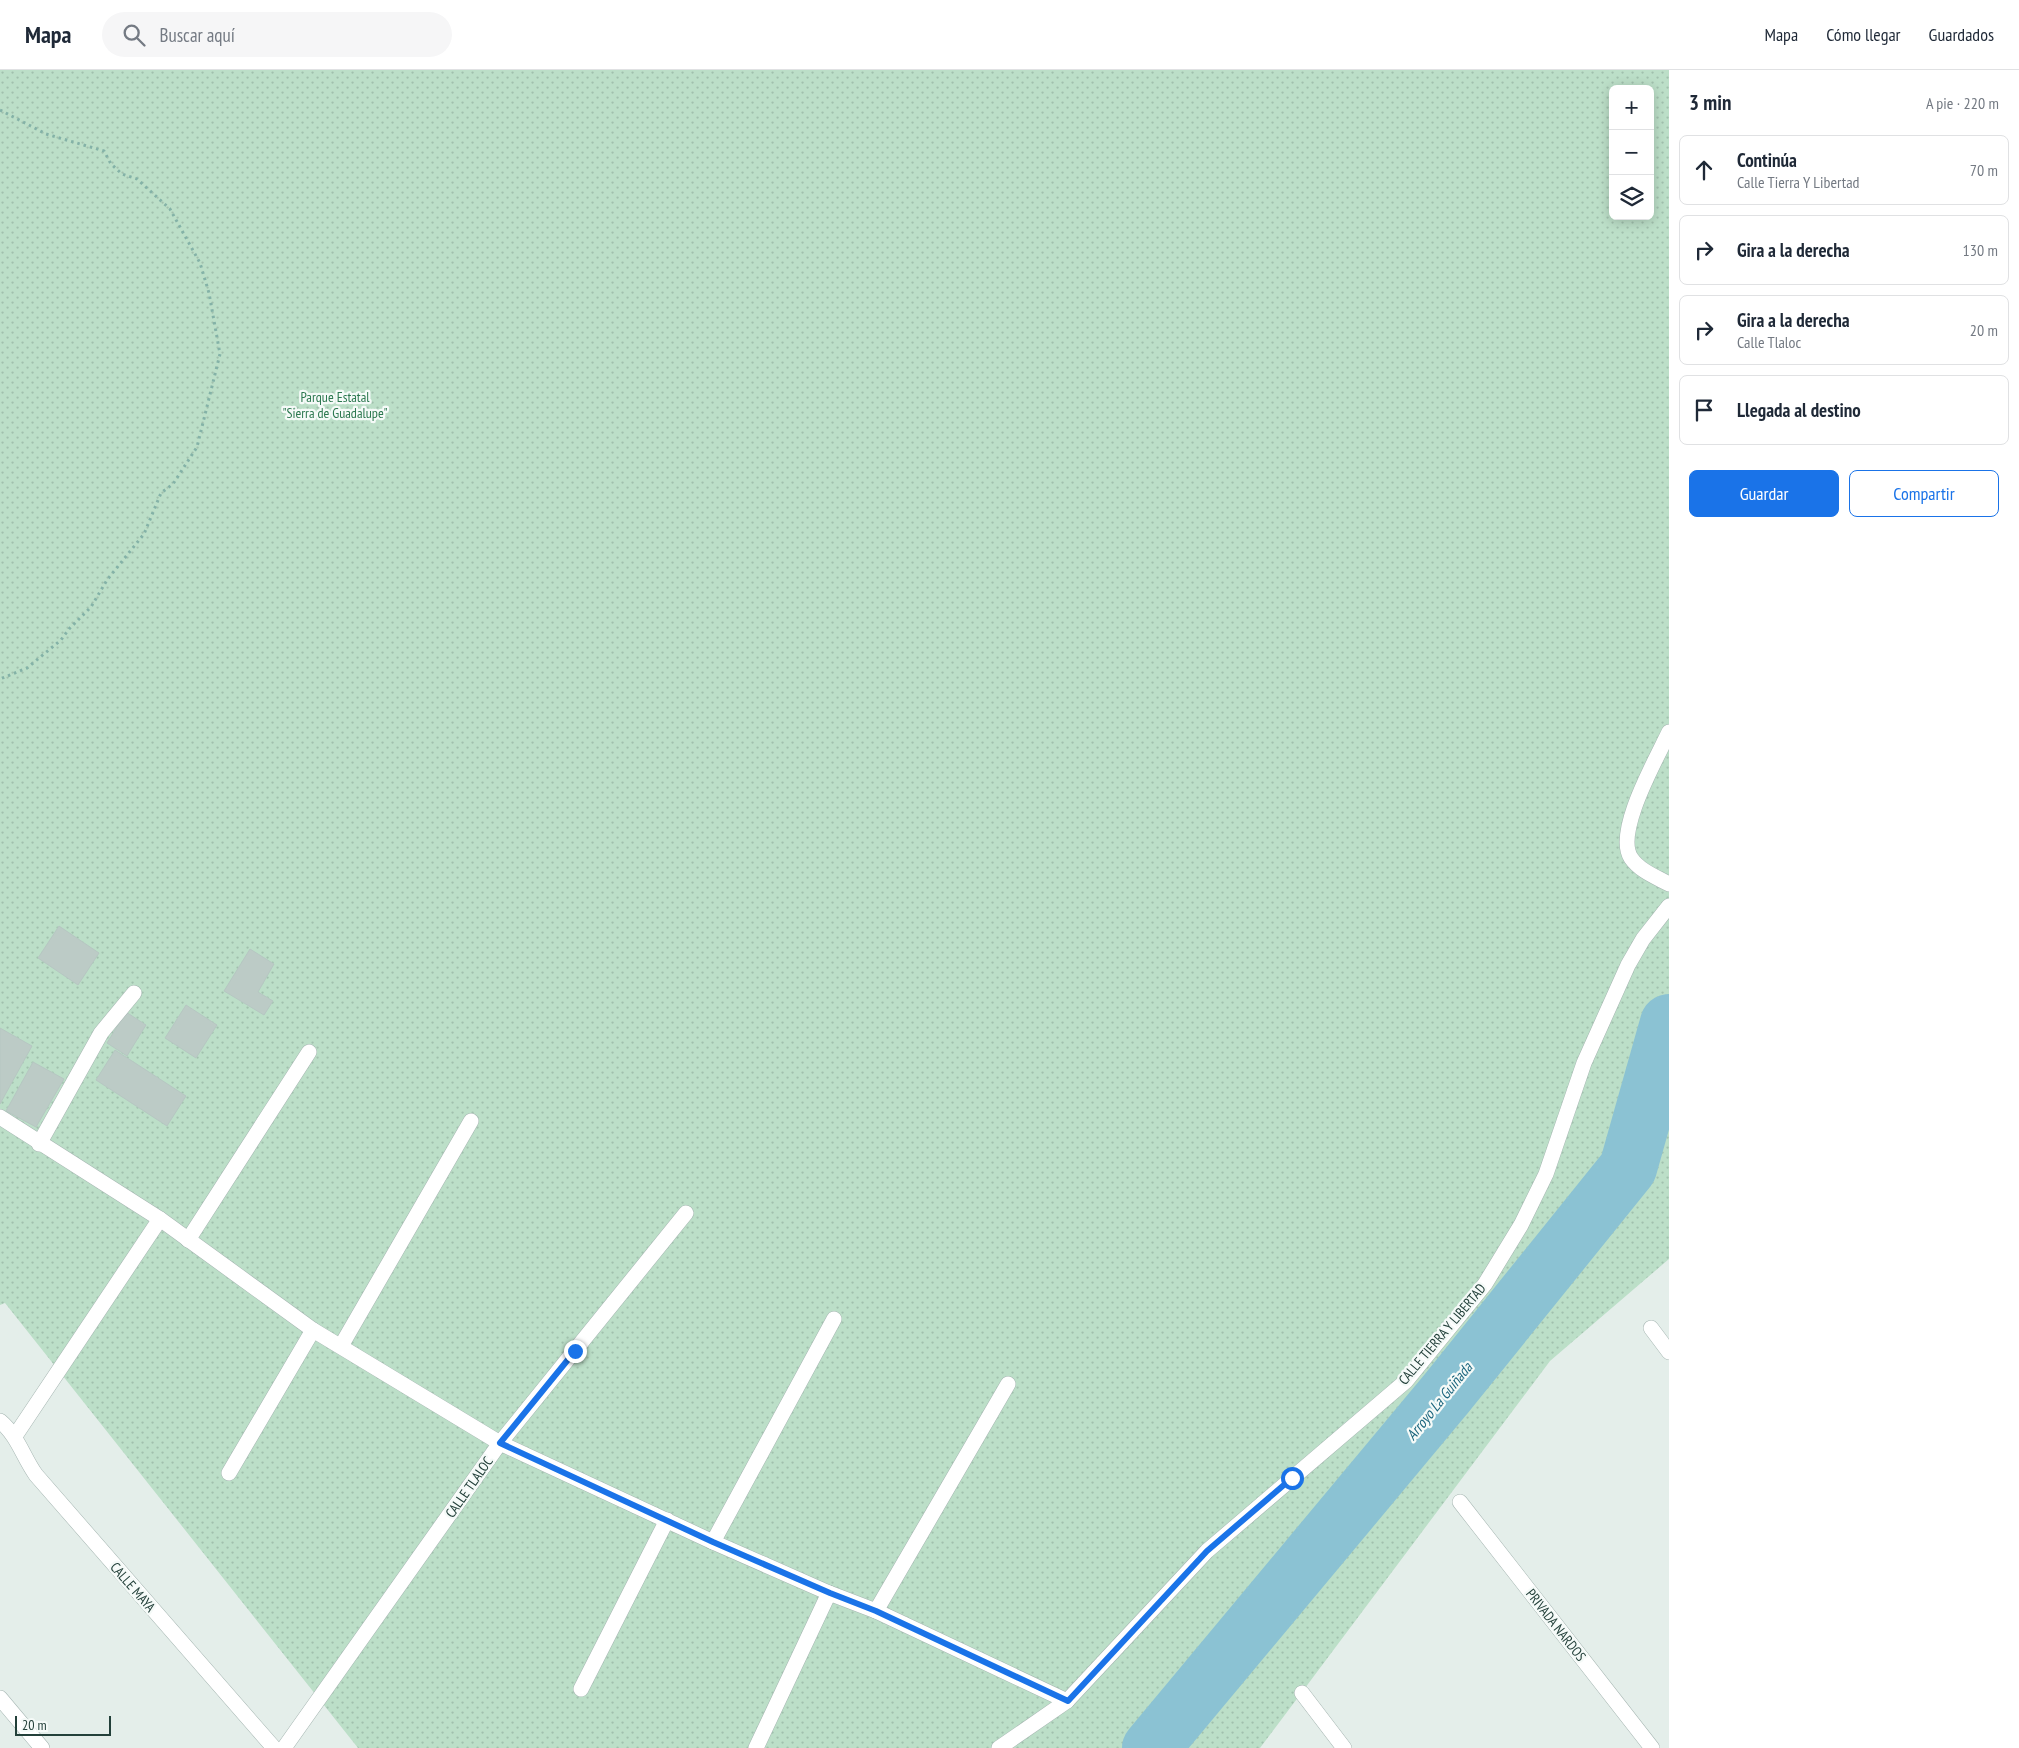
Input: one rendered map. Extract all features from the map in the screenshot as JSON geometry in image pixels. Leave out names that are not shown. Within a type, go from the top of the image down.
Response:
[{"type":"street","points":[[1669,732],[1631,817],[1627,832],[1627,846],[1630,856],[1636,864],[1669,884]]},
{"type":"street","name":"CALLE TIERRA Y LIBERTAD","points":[[999,1748],[1068,1701],[1207,1551],[1406,1381],[1485,1284],[1521,1225],[1546,1174],[1584,1063],[1628,965],[1643,939],[1669,906]]},
{"type":"street","points":[[39,1144],[101,1033],[134,993]]},
{"type":"street","points":[[188,1240],[309,1052]]},
{"type":"street","points":[[0,1117],[39,1144],[160,1219],[313,1330],[500,1443],[713,1542],[876,1611],[1068,1701]]},
{"type":"street","points":[[341,1346],[471,1121]]},
{"type":"street","name":"CALLE TLALOC","points":[[284,1748],[500,1443],[686,1213]]},
{"type":"street","points":[[15,1436],[160,1219]]},
{"type":"street","points":[[713,1542],[834,1319]]},
{"type":"street","points":[[1651,1328],[1669,1352]]},
{"type":"street","points":[[229,1473],[313,1330]]},
{"type":"street","points":[[876,1611],[1008,1384]]},
{"type":"street","name":"CALLE MAYA","points":[[0,1421],[15,1436],[26,1461],[36,1475],[274,1748]]},
{"type":"street","name":"PRIVADA NARDOS","points":[[1460,1502],[1652,1748]]},
{"type":"street","points":[[581,1689],[667,1520]]},
{"type":"street","points":[[756,1748],[830,1593]]},
{"type":"street","points":[[1302,1694],[1344,1748]]},
{"type":"street","points":[[0,1698],[42,1748]]},
{"type":"path","points":[[0,110],[46,134],[104,151],[111,164],[122,174],[137,179],[170,209],[200,263],[209,293],[220,354],[196,447],[173,484],[161,493],[144,534],[107,580],[91,607],[61,640],[27,668],[0,679]]},
{"type":"green space","name":"Parque Estatal \"Sierra de Guadalupe\"","points":[[0,70],[1669,70],[1669,1259],[1550,1361],[1260,1748],[358,1748],[5,1303],[0,1305]]},
{"type":"building","points":[[59,926],[99,953],[78,985],[38,958]]},
{"type":"building","points":[[250,949],[274,964],[258,992],[273,1001],[264,1015],[224,991]]},
{"type":"building","points":[[186,1005],[217,1025],[196,1058],[165,1038]]},
{"type":"building","points":[[126,1012],[146,1025],[127,1056],[107,1043]]},
{"type":"building","points":[[0,1028],[32,1046],[0,1104]]},
{"type":"building","points":[[115,1050],[186,1096],[167,1126],[96,1080]]},
{"type":"building","points":[[33,1062],[64,1079],[36,1127],[6,1111]]},
{"type":"waterway","name":"Arroyo La Guiñada","points":[[1151,1748],[1446,1394],[1628,1168],[1669,1023]]},
{"type":"route","points":[[575,1351],[500,1443],[713,1542],[876,1611],[1068,1701],[1207,1551],[1292,1478]]}]
